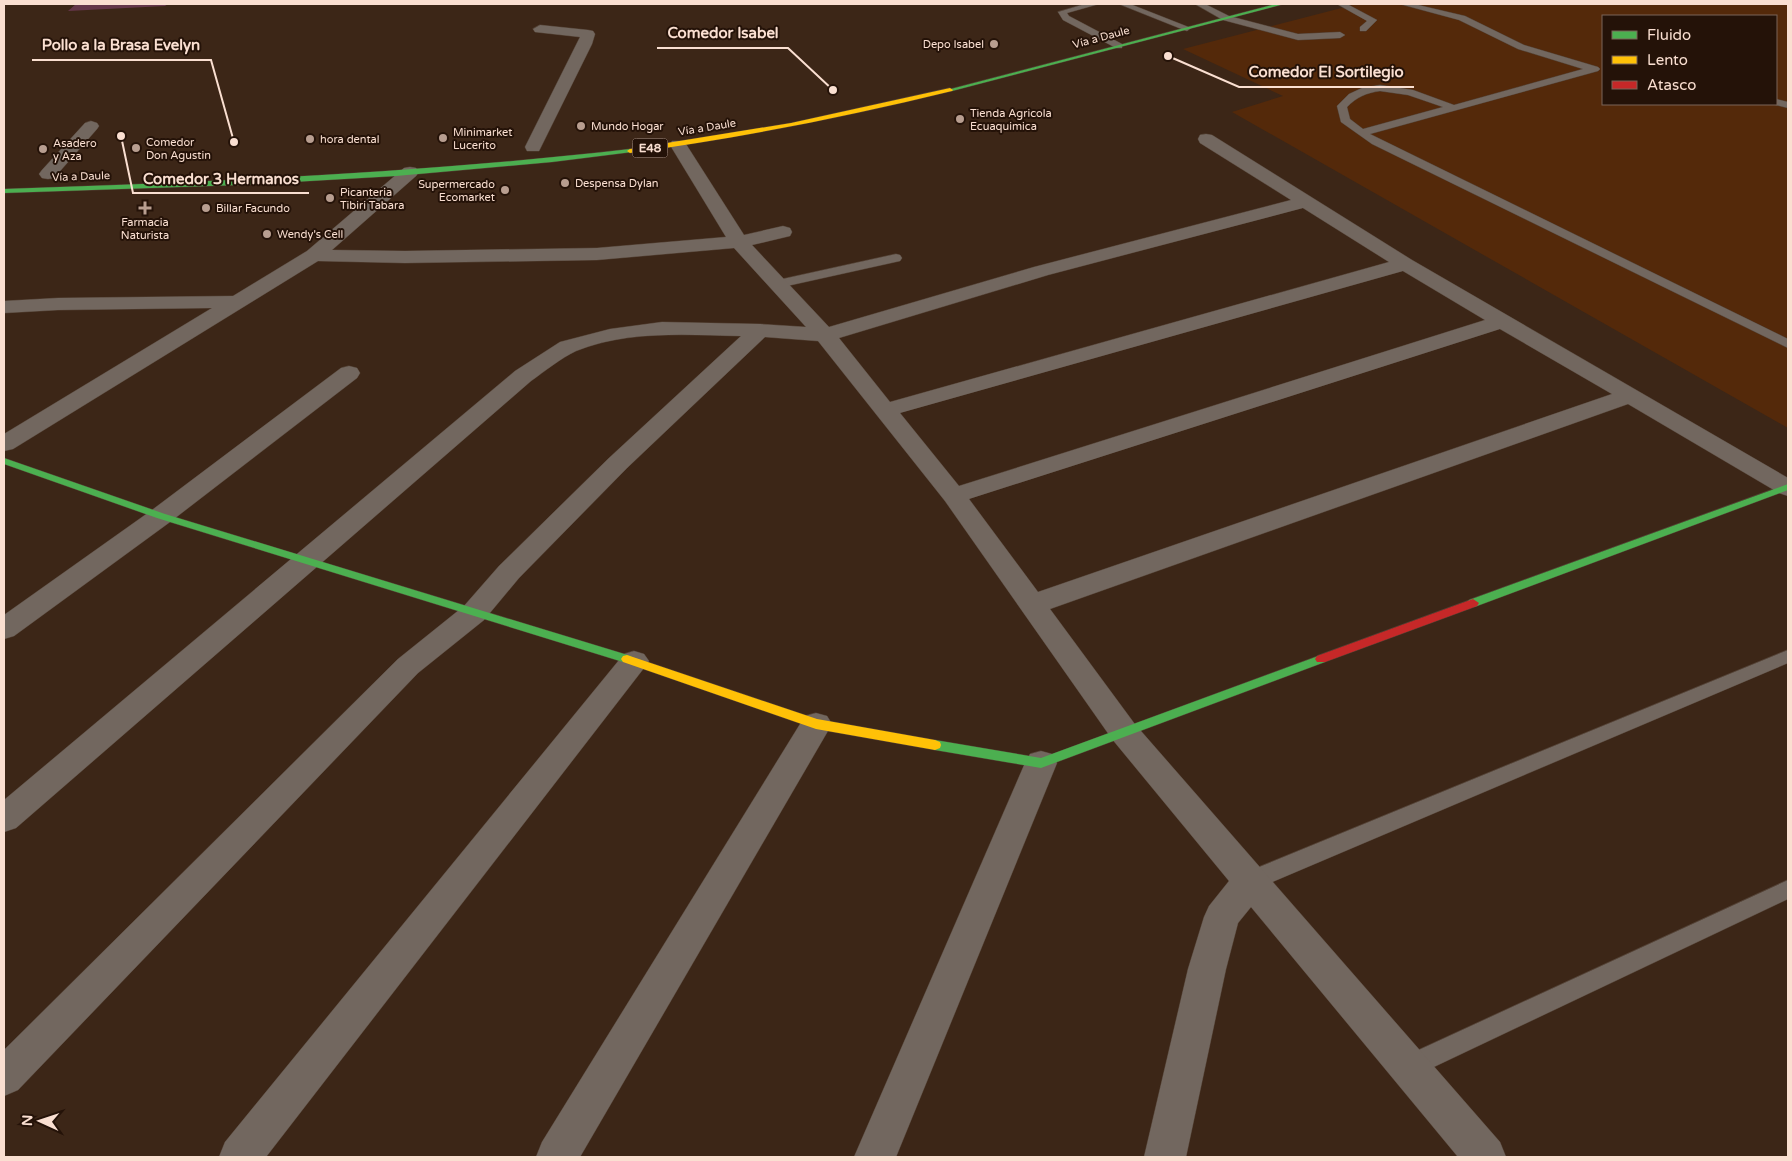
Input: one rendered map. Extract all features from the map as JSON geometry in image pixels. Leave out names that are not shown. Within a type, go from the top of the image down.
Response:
[{"type":"main road","name":"Vía a Daule","points":[[1083,43],[1239,4]]},
{"type":"main road","name":"Vía a Daule","points":[[4,191],[206,184],[410,172],[555,160],[678,145],[894,104],[1281,4]]},
{"type":"main road","name":"Vía a Daule","points":[[723,125],[759,119]]},
{"type":"main road","name":"Vía a Daule","points":[[44,174],[67,173]]},
{"type":"main road","points":[[4,461],[161,516],[634,661],[816,724],[1041,763],[1788,488]]},
{"type":"street","points":[[533,146],[565,86],[578,56],[588,40],[588,34],[540,29]]},
{"type":"street","points":[[44,174],[91,126]]},
{"type":"street","points":[[1206,139],[1406,264],[1628,396],[1788,488]]},
{"type":"street","points":[[678,145],[739,242],[825,335],[954,496],[1123,732],[1485,1157]]},
{"type":"street","points":[[4,444],[314,256],[410,172]]},
{"type":"street","points":[[4,819],[523,376],[568,347],[610,335],[662,328],[760,330],[825,335],[1041,271],[1305,202]]},
{"type":"street","points":[[314,256],[404,257],[597,254],[739,242],[783,232]]},
{"type":"street","points":[[886,410],[1406,264]]},
{"type":"street","points":[[4,307],[58,304],[236,302]]},
{"type":"street","points":[[954,496],[1503,321]]},
{"type":"street","points":[[4,1077],[408,666],[474,613],[509,572],[618,463],[760,330]]},
{"type":"street","points":[[4,629],[161,516],[349,373]]},
{"type":"street","points":[[1031,605],[1628,396]]},
{"type":"street","points":[[240,1157],[634,661]]},
{"type":"street","points":[[557,1157],[816,724]]},
{"type":"street","points":[[875,1157],[1041,763]]},
{"type":"street","points":[[1165,1157],[1207,969],[1222,917],[1250,881]]},
{"type":"lane","points":[[1095,4],[1062,12],[1066,18],[1119,46]]},
{"type":"lane","points":[[1123,4],[1188,28]]},
{"type":"lane","points":[[1199,4],[1226,18],[1298,36],[1340,35]]},
{"type":"lane","points":[[1341,4],[1373,20],[1363,29]]},
{"type":"lane","points":[[1404,4],[1462,18],[1521,46],[1599,70]]},
{"type":"lane","points":[[1361,133],[1451,107],[1599,70]]},
{"type":"lane","points":[[1451,107],[1411,92],[1373,89],[1359,92],[1349,98],[1342,106],[1345,120],[1361,133],[1788,344]]},
{"type":"lane","points":[[778,284],[896,258]]},
{"type":"lane","points":[[1250,881],[1788,656]]},
{"type":"lane","points":[[1408,1067],[1788,889]]},
{"type":"shaded area","points":[[76,4],[168,4],[165,6],[68,11]]},
{"type":"shaded area","points":[[1357,4],[1788,4],[1788,428],[1232,112],[1283,96],[1183,49]]},
{"type":"traffic: fast","points":[[950,90],[1281,4]]},
{"type":"traffic: fast","points":[[4,191],[396,174],[474,168],[630,151]]},
{"type":"traffic: fast","points":[[4,461],[161,516],[627,659]]},
{"type":"traffic: fast","points":[[1473,603],[1787,487]]},
{"type":"traffic: fast","points":[[935,745],[1041,763],[1321,659]]},
{"type":"traffic: slow","points":[[630,151],[791,125],[950,90]]},
{"type":"traffic: slow","points":[[627,659],[816,724],[935,745]]},
{"type":"traffic: jam","points":[[1321,659],[1473,603]]},
{"type":"place","name":"Depo Isabel","points":[[994,44]]},
{"type":"place","name":"Comedor El Sortilegio","points":[[1168,56]]},
{"type":"place","name":"Comedor Isabel","points":[[833,90]]},
{"type":"place","name":"Tienda Agricola Ecuaquimica","points":[[960,119]]},
{"type":"place","name":"Mundo Hogar","points":[[581,126]]},
{"type":"place","name":"Comedor 3 Hermanos","points":[[121,136]]},
{"type":"place","name":"Minimarket Lucerito","points":[[443,138]]},
{"type":"place","name":"hora dental","points":[[310,139]]},
{"type":"place","name":"Pollo a la Brasa Evelyn","points":[[234,142]]},
{"type":"place","name":"Comedor Don Agustin","points":[[136,148]]},
{"type":"place","name":"Asadero y Aza","points":[[43,149]]},
{"type":"place","name":"Despensa Dylan","points":[[565,183]]},
{"type":"place","name":"Supermercado Ecomarket","points":[[505,190]]},
{"type":"place","name":"Picanteria Tibiri Tabara","points":[[330,198]]},
{"type":"place","name":"Farmacia Naturista","points":[[145,208]]},
{"type":"place","name":"Billar Facundo","points":[[206,208]]},
{"type":"place","name":"Wendy's Cell","points":[[267,234]]}]
